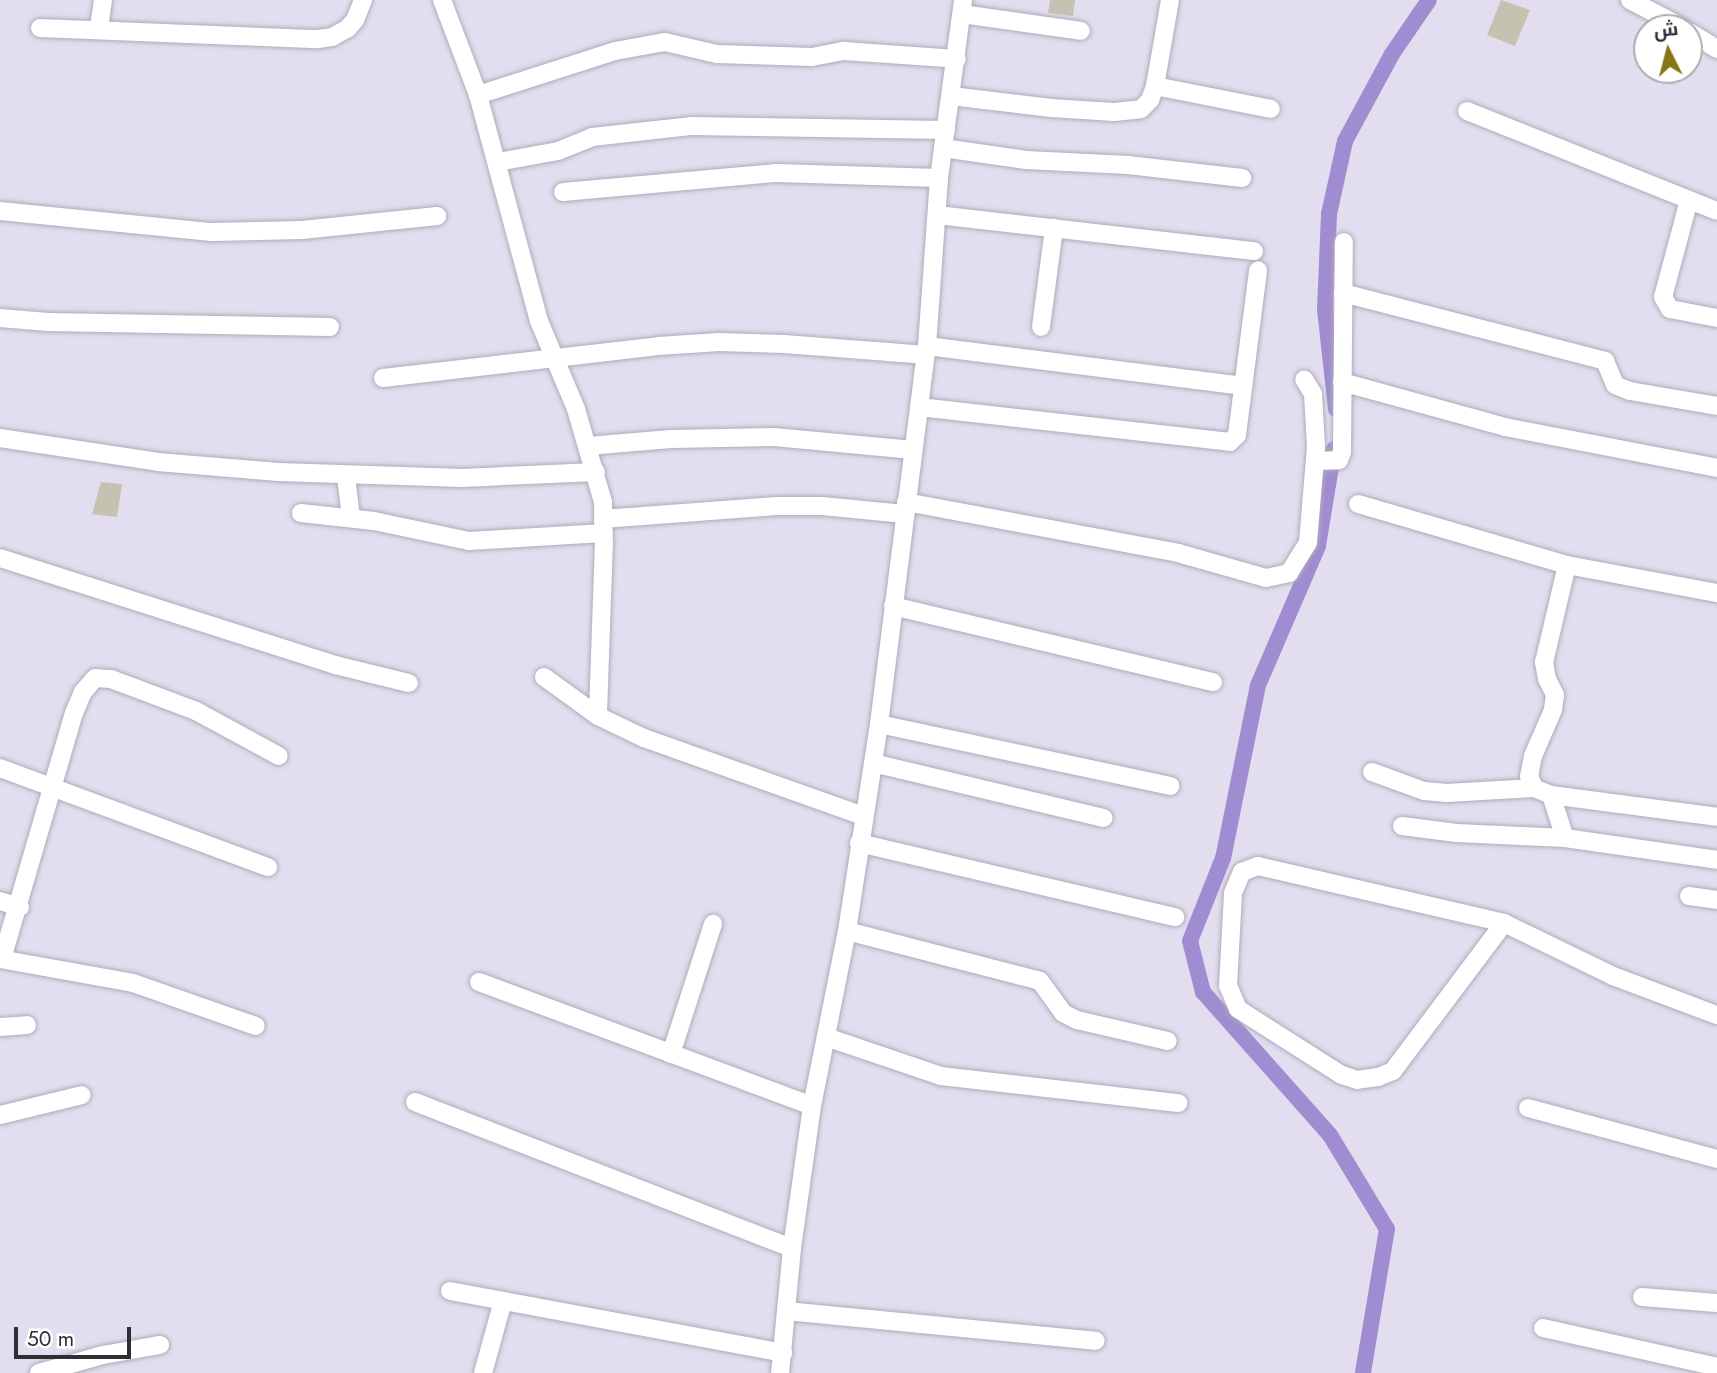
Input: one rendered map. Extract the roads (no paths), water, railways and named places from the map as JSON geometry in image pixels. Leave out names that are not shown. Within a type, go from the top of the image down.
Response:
[{"type":"street","points":[[99,28],[103,0]]},
{"type":"street","points":[[40,28],[99,28],[318,39],[332,37],[348,28],[355,20],[363,0]]},
{"type":"street","points":[[442,0],[478,95],[498,162],[538,321],[572,398],[596,472],[604,526],[598,716]]},
{"type":"street","points":[[951,96],[1114,112],[1142,110],[1150,100],[1155,86],[1170,0]]},
{"type":"street","points":[[1630,0],[1656,14]]},
{"type":"street","points":[[780,1373],[792,1248],[812,1106],[847,931],[879,724],[927,351],[939,178],[963,7],[1081,31]]},
{"type":"street","points":[[478,95],[605,54],[638,45],[665,42],[717,54],[812,57],[844,51],[957,59]]},
{"type":"street","points":[[1155,86],[1270,109]]},
{"type":"street","points":[[1467,111],[1717,211]]},
{"type":"street","points":[[498,162],[558,151],[592,136],[692,126],[946,130]]},
{"type":"street","points":[[943,148],[1026,160],[1128,165],[1242,178]]},
{"type":"street","points":[[563,192],[777,173],[939,178]]},
{"type":"street","points":[[1689,200],[1663,297],[1670,309],[1717,318]]},
{"type":"street","points":[[0,211],[212,232],[302,230],[437,216]]},
{"type":"street","points":[[937,215],[1254,251]]},
{"type":"street","points":[[1041,327],[1054,228]]},
{"type":"street","points":[[1315,461],[1339,460],[1342,452],[1344,242]]},
{"type":"street","points":[[919,407],[1230,442],[1237,435],[1258,270]]},
{"type":"street","points":[[1343,293],[1605,361],[1615,385],[1630,391],[1717,406]]},
{"type":"street","points":[[0,318],[61,323],[330,327]]},
{"type":"street","points":[[383,378],[719,342],[927,351],[1244,386]]},
{"type":"street","points":[[301,513],[351,518],[469,541],[777,506],[906,508],[1178,553],[1266,578],[1289,573],[1308,542],[1315,461],[1312,394],[1304,379]]},
{"type":"street","points":[[1342,382],[1504,427],[1717,468]]},
{"type":"street","points":[[588,446],[671,439],[760,437],[830,440],[914,450]]},
{"type":"street","points":[[0,438],[158,461],[346,476],[513,478],[596,472]]},
{"type":"street","points":[[346,476],[351,518]]},
{"type":"street","points":[[1358,504],[1567,565],[1717,593]]},
{"type":"street","points":[[0,558],[335,665],[409,683]]},
{"type":"street","points":[[1565,838],[1542,792],[1529,776],[1553,710],[1555,695],[1547,679],[1544,662],[1567,565]]},
{"type":"street","points":[[893,606],[1213,682]]},
{"type":"street","points":[[544,677],[598,716],[644,738],[863,816]]},
{"type":"street","points":[[256,1026],[134,983],[1,959],[20,907],[51,786],[74,713],[83,692],[95,678],[111,679],[196,711],[279,756]]},
{"type":"street","points":[[879,724],[1170,786]]},
{"type":"street","points":[[873,763],[1104,818]]},
{"type":"street","points":[[0,768],[268,867]]},
{"type":"street","points":[[1372,772],[1424,790],[1447,793],[1542,792],[1717,817]]},
{"type":"street","points":[[1402,826],[1457,834],[1565,838],[1717,860]]},
{"type":"street","points":[[859,843],[1175,917]]},
{"type":"street","points":[[1504,923],[1393,1072],[1378,1077],[1357,1080],[1340,1074],[1238,1009],[1228,986],[1233,893],[1242,872],[1258,866],[1504,923],[1614,976],[1717,1015]]},
{"type":"street","points":[[1689,896],[1717,900]]},
{"type":"street","points":[[0,901],[20,907]]},
{"type":"street","points":[[671,1054],[713,924]]},
{"type":"street","points":[[847,931],[1040,981],[1063,1013],[1077,1020],[1168,1041]]},
{"type":"street","points":[[479,982],[812,1106]]},
{"type":"street","points":[[0,1027],[27,1025]]},
{"type":"street","points":[[826,1037],[941,1076],[1178,1104]]},
{"type":"street","points":[[0,1115],[82,1096]]},
{"type":"street","points":[[415,1102],[792,1248]]},
{"type":"street","points":[[1528,1108],[1717,1159]]},
{"type":"street","points":[[450,1291],[783,1353]]},
{"type":"street","points":[[1642,1297],[1717,1303]]},
{"type":"street","points":[[483,1373],[503,1301]]},
{"type":"street","points":[[786,1311],[1096,1341]]},
{"type":"street","points":[[1544,1328],[1717,1367]]},
{"type":"street","points":[[39,1373],[103,1355],[160,1345]]},
{"type":"waterway","points":[[1336,409],[1325,310],[1329,214],[1345,141],[1392,54],[1429,0]]},
{"type":"waterway","points":[[1334,449],[1318,546],[1258,685],[1223,858],[1190,941],[1203,992],[1330,1135],[1387,1229],[1363,1373]]}]
